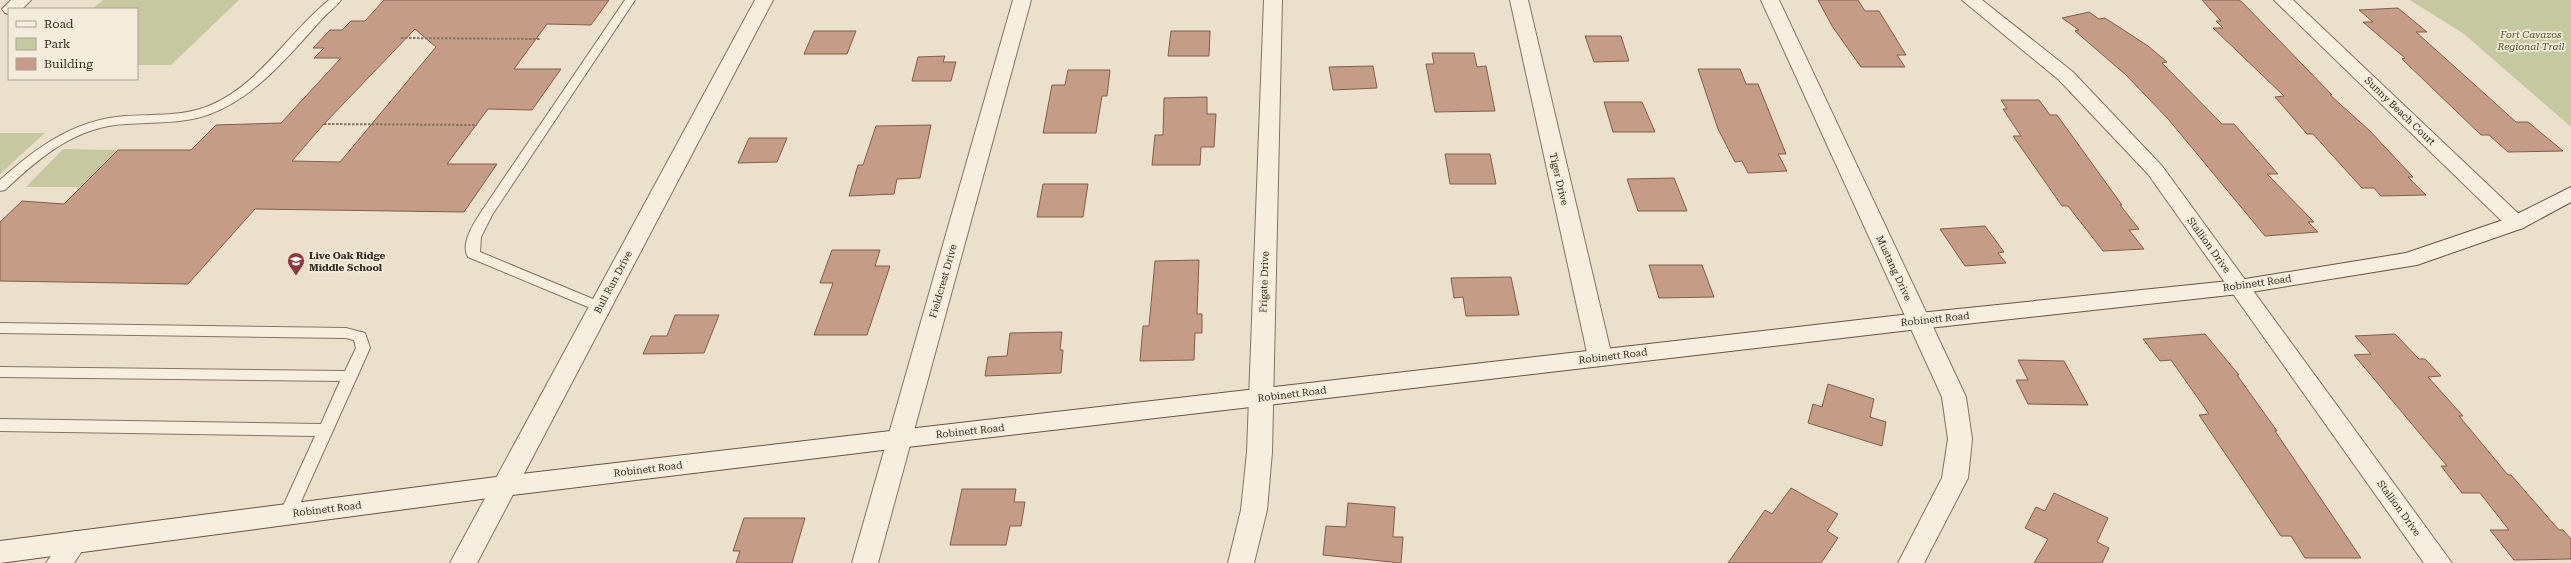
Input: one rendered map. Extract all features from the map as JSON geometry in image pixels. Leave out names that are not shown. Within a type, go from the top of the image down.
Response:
[{"type":"street","points":[[12,8],[22,0]]},
{"type":"street","name":"Bull Run Drive","points":[[463,563],[764,0]]},
{"type":"street","name":"Fieldcrest Drive","points":[[865,563],[1022,0]]},
{"type":"street","name":"Frigate Drive","points":[[1241,563],[1249,540],[1256,498],[1261,398],[1273,0]]},
{"type":"street","name":"Tiger Drive","points":[[1519,0],[1600,357]]},
{"type":"street","name":"Mustang Drive","points":[[1770,0],[1954,397],[1960,439],[1955,478],[1911,563]]},
{"type":"street","name":"Stallion Drive","points":[[1970,0],[2066,76],[2150,165],[2439,563]]},
{"type":"street","name":"Sunny Beach Court","points":[[2283,0],[2516,223]]},
{"type":"street","name":"Robinett Road","points":[[0,552],[504,486],[899,439],[1261,398],[1600,357],[2239,287],[2409,260],[2516,223],[2571,193]]},
{"type":"street","points":[[59,563],[75,542]]},
{"type":"lane","points":[[0,187],[47,146],[59,139],[112,121],[194,115],[222,104],[242,93],[336,0]]},
{"type":"lane","points":[[600,306],[473,254],[474,237],[486,215],[630,0]]},
{"type":"lane","points":[[0,328],[346,333],[360,337],[363,348],[287,515]]},
{"type":"lane","points":[[0,372],[350,376]]},
{"type":"lane","points":[[0,425],[325,430]]},
{"type":"path","points":[[400,38],[541,39]]},
{"type":"path","points":[[324,124],[477,125]]},
{"type":"green space","points":[[103,0],[239,0],[171,65],[138,65],[138,8],[93,8]]},
{"type":"green space","name":"Fort Cavazos Regional Trail","points":[[2410,0],[2571,0],[2571,127],[2464,34]]},
{"type":"green space","points":[[0,133],[45,133],[0,174]]},
{"type":"green space","points":[[63,149],[118,150],[79,187],[26,187]]},
{"type":"building","points":[[384,0],[609,0],[591,25],[547,24],[514,69],[561,69],[532,110],[488,109],[447,164],[497,164],[464,212],[255,209],[188,284],[0,281],[0,222],[22,201],[64,204],[118,150],[191,150],[216,125],[281,123],[341,58],[314,58],[324,48],[313,48],[330,30],[342,30],[351,21],[365,21]],"holes":[[[415,29],[436,47],[340,162],[292,161],[324,124]]]},
{"type":"building","points":[[1818,0],[1858,0],[1865,11],[1879,11],[1906,55],[1897,55],[1905,67],[1861,67],[1832,26]]},
{"type":"building","points":[[2202,0],[2239,0],[2242,2],[2332,95],[2330,95],[2370,131],[2413,177],[2408,177],[2426,195],[2381,196],[2374,188],[2362,188],[2313,134],[2307,134],[2275,97],[2284,96],[2213,28],[2223,28],[2216,21],[2221,21]]},
{"type":"building","points":[[2398,8],[2427,32],[2416,32],[2516,122],[2528,122],[2563,151],[2508,152],[2489,135],[2481,135],[2402,59],[2405,58],[2363,22],[2373,22],[2359,10]]},
{"type":"building","points":[[2089,12],[2099,19],[2105,18],[2148,46],[2167,62],[2162,63],[2222,124],[2234,124],[2278,174],[2267,174],[2314,222],[2308,222],[2318,232],[2265,236],[2169,120],[2126,75],[2075,31],[2079,30],[2062,18]]},
{"type":"building","points":[[814,31],[856,31],[847,54],[804,54]]},
{"type":"building","points":[[1171,31],[1210,31],[1209,56],[1168,56]]},
{"type":"building","points":[[1585,36],[1621,36],[1629,61],[1594,62]]},
{"type":"building","points":[[1432,53],[1474,53],[1477,67],[1486,66],[1495,111],[1435,112],[1426,64],[1434,64]]},
{"type":"building","points":[[945,56],[943,62],[956,62],[951,81],[912,81],[918,57]]},
{"type":"building","points":[[1373,66],[1377,88],[1333,90],[1329,67]]},
{"type":"building","points":[[1698,69],[1740,69],[1746,84],[1758,84],[1786,154],[1778,154],[1787,171],[1748,173],[1742,161],[1735,162],[1718,129]]},
{"type":"building","points":[[1068,70],[1110,70],[1107,96],[1102,96],[1096,133],[1043,133],[1052,85],[1065,85]]},
{"type":"building","points":[[1207,97],[1207,114],[1216,114],[1214,147],[1201,147],[1200,165],[1152,165],[1155,135],[1163,135],[1164,98]]},
{"type":"building","points":[[2001,100],[2039,100],[2050,115],[2057,115],[2122,205],[2120,205],[2139,229],[2129,230],[2144,249],[2103,251],[2068,206],[2062,206],[2013,136],[2021,136],[2003,109],[2007,109]]},
{"type":"building","points":[[1604,102],[1642,102],[1655,132],[1613,132]]},
{"type":"building","points":[[931,125],[920,178],[897,179],[894,194],[849,196],[858,165],[863,165],[876,126]]},
{"type":"building","points":[[749,138],[787,138],[777,162],[738,163]]},
{"type":"building","points":[[1445,154],[1490,154],[1496,184],[1450,184]]},
{"type":"building","points":[[1674,178],[1687,211],[1638,211],[1627,179]]},
{"type":"building","points":[[1043,184],[1088,184],[1083,217],[1037,217]]},
{"type":"building","points":[[1985,226],[2004,252],[1998,253],[2006,263],[1965,266],[1940,229]]},
{"type":"building","points":[[832,250],[880,250],[875,266],[890,266],[867,335],[814,335],[833,283],[820,283]]},
{"type":"building","points":[[1199,260],[1197,314],[1202,314],[1202,333],[1195,333],[1194,360],[1140,361],[1143,326],[1149,326],[1155,261]]},
{"type":"building","points":[[1649,265],[1702,265],[1714,297],[1659,298]]},
{"type":"building","points":[[1511,277],[1519,315],[1466,316],[1463,297],[1454,298],[1451,278]]},
{"type":"building","points":[[675,315],[719,315],[704,353],[643,354],[651,336],[667,336]]},
{"type":"building","points":[[1062,332],[1060,350],[1063,350],[1061,373],[985,376],[988,357],[1007,356],[1010,333]]},
{"type":"building","points":[[2205,334],[2239,375],[2237,375],[2277,431],[2275,431],[2361,558],[2305,558],[2291,536],[2281,536],[2199,415],[2209,414],[2171,360],[2160,361],[2143,339]]},
{"type":"building","points":[[2395,334],[2419,359],[2425,359],[2441,376],[2428,377],[2463,416],[2459,416],[2508,475],[2511,475],[2559,530],[2563,530],[2571,539],[2571,559],[2514,560],[2490,530],[2509,530],[2480,493],[2462,493],[2441,466],[2447,466],[2354,355],[2371,354],[2355,336]]},
{"type":"building","points":[[2018,360],[2064,361],[2088,405],[2028,404],[2016,380],[2028,380]]},
{"type":"building","points":[[1828,384],[1874,399],[1870,417],[1886,422],[1882,446],[1808,423],[1813,404],[1822,407]]},
{"type":"building","points":[[1791,488],[1838,514],[1827,531],[1838,538],[1821,563],[1728,563],[1765,510],[1772,514]]},
{"type":"building","points":[[962,489],[1016,489],[1014,502],[1025,502],[1021,526],[1010,526],[1006,545],[950,545]]},
{"type":"building","points":[[2054,493],[2108,518],[2097,542],[2109,548],[2102,563],[2034,563],[2048,539],[2025,528],[2036,507],[2045,511]]},
{"type":"building","points":[[1348,503],[1395,507],[1393,537],[1403,537],[1401,563],[1323,555],[1326,526],[1346,527]]},
{"type":"building","points":[[744,518],[805,518],[792,563],[736,563],[740,551],[733,551]]},
{"type":"place","name":"Live Oak Ridge Middle School","points":[[296,276]]}]
